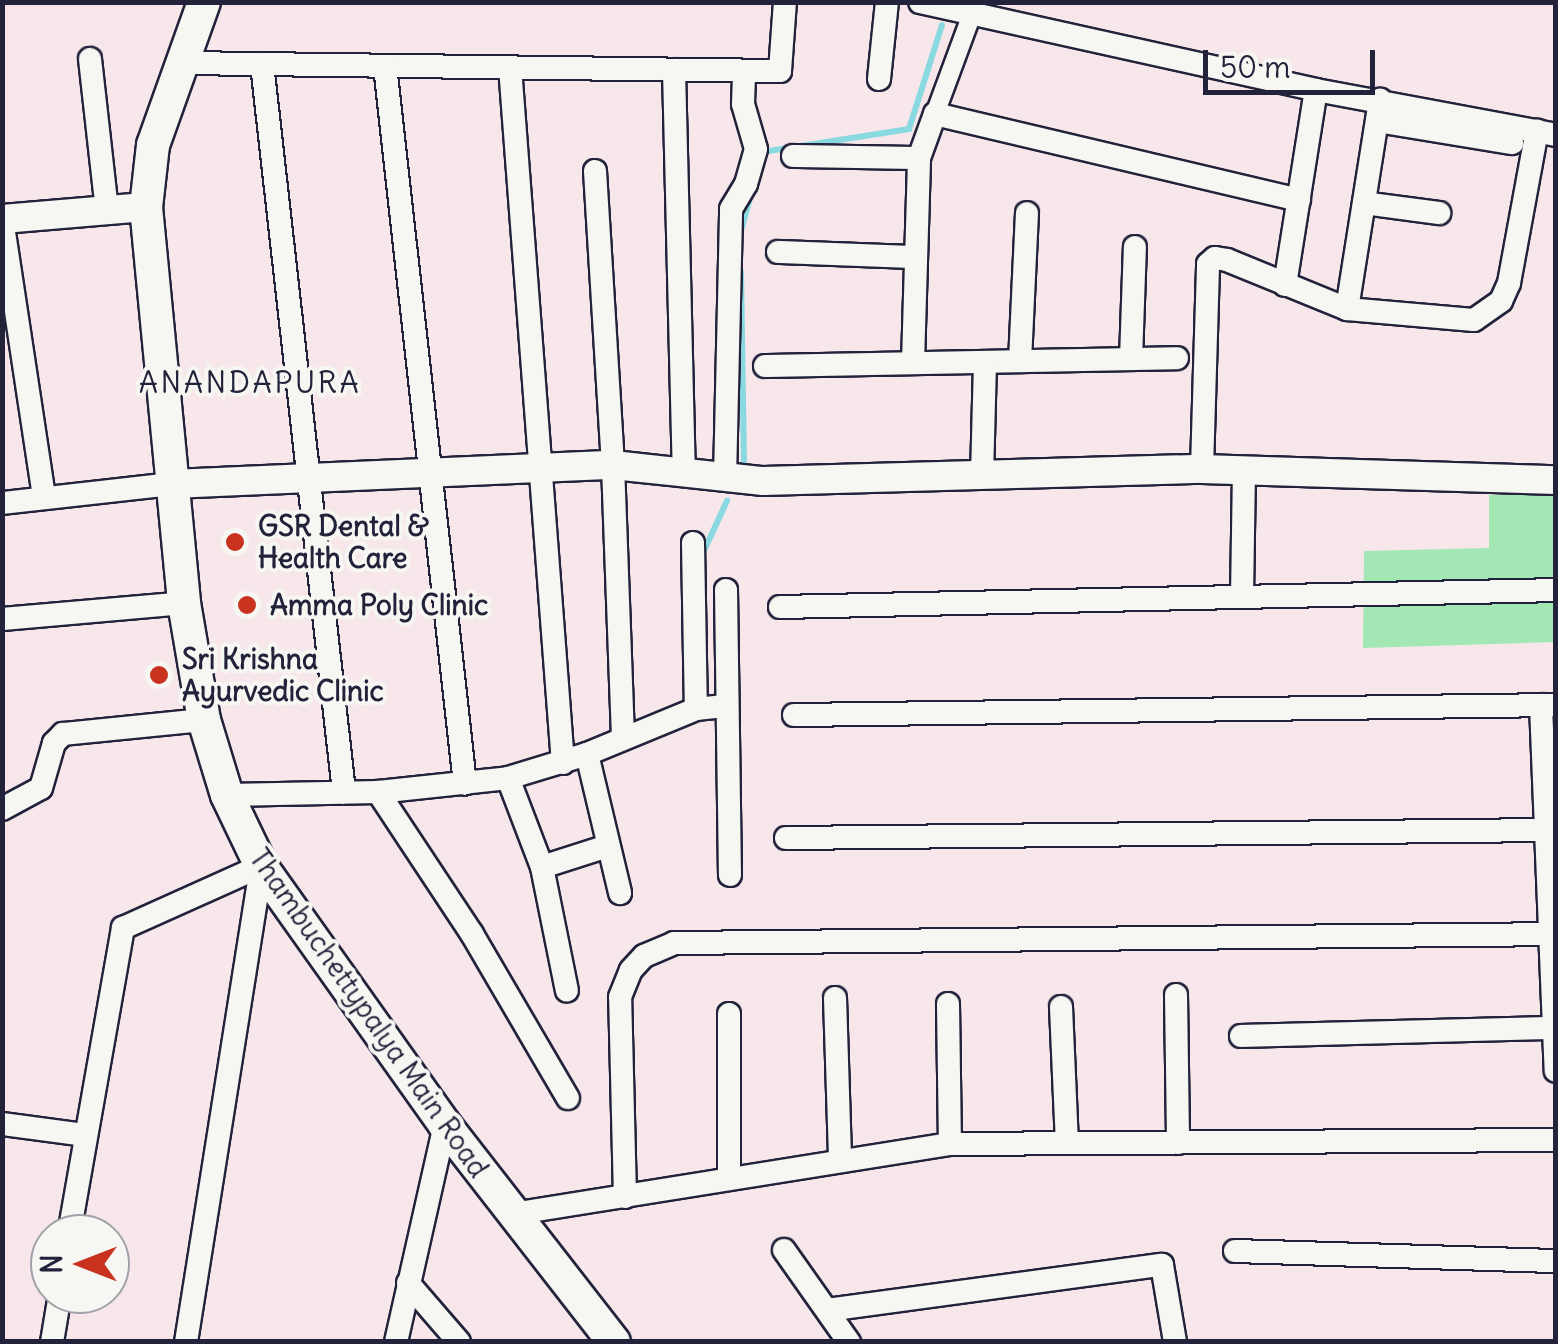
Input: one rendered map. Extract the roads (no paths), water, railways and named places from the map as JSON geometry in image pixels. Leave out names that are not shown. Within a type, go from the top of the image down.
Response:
[{"type":"main road","name":"Thambuchettypalya Main Road","points":[[204,2],[152,145],[146,208],[184,602],[204,720],[227,796],[261,866],[444,1124],[614,1342]]},
{"type":"street","points":[[182,62],[780,71],[785,2]]},
{"type":"street","points":[[880,79],[887,2]]},
{"type":"street","points":[[920,2],[974,8],[1316,90],[1378,111],[1542,138],[1510,284],[1488,312],[1457,320],[1347,310],[1227,260],[1215,258],[1208,264],[1202,469]]},
{"type":"street","points":[[913,363],[919,158],[974,8]]},
{"type":"street","points":[[90,59],[106,210]]},
{"type":"street","points":[[262,64],[344,792]]},
{"type":"street","points":[[385,66],[466,784]]},
{"type":"street","points":[[510,68],[563,763]]},
{"type":"street","points":[[674,70],[684,474]]},
{"type":"street","points":[[725,478],[730,209],[746,184],[756,149],[744,104],[744,71]]},
{"type":"street","points":[[1285,284],[1316,90]]},
{"type":"street","points":[[1347,310],[1378,111]]},
{"type":"street","points":[[935,114],[1299,200]]},
{"type":"street","points":[[793,156],[919,158]]},
{"type":"street","points":[[595,171],[613,465],[623,738]]},
{"type":"street","points":[[1364,202],[1439,213]]},
{"type":"street","points":[[44,498],[2,219],[146,208]]},
{"type":"street","points":[[1020,361],[1027,213]]},
{"type":"street","points":[[1131,359],[1135,247]]},
{"type":"street","points":[[778,252],[914,256]]},
{"type":"street","points":[[765,366],[1177,358]]},
{"type":"street","points":[[982,477],[985,362]]},
{"type":"street","points":[[2,503],[172,484],[432,475],[540,466],[613,465],[725,478],[982,477],[1202,469],[1556,480]]},
{"type":"street","points":[[1242,597],[1244,473]]},
{"type":"street","points":[[692,542],[696,709]]},
{"type":"street","points":[[726,590],[730,875]]},
{"type":"street","points":[[780,607],[1556,590]]},
{"type":"street","points":[[2,619],[184,602]]},
{"type":"street","points":[[794,715],[1548,705],[1556,1071]]},
{"type":"street","points":[[227,796],[378,792],[508,778],[563,763],[696,709],[728,706]]},
{"type":"street","points":[[2,809],[40,788],[54,743],[63,734],[204,720]]},
{"type":"street","points":[[586,754],[620,892]]},
{"type":"street","points":[[508,778],[542,866],[567,991]]},
{"type":"street","points":[[378,792],[472,934],[568,1098]]},
{"type":"street","points":[[786,838],[1551,830]]},
{"type":"street","points":[[542,866],[608,846]]},
{"type":"street","points":[[72,1214],[123,928],[261,866]]},
{"type":"street","points":[[186,1342],[261,866]]},
{"type":"street","points":[[625,1197],[620,997],[631,970],[644,956],[674,943],[1553,934]]},
{"type":"street","points":[[1176,995],[1178,1143]]},
{"type":"street","points":[[834,998],[840,1162]]},
{"type":"street","points":[[948,1004],[950,1144]]},
{"type":"street","points":[[1061,1006],[1067,1143]]},
{"type":"street","points":[[728,1014],[728,1178]]},
{"type":"street","points":[[1240,1036],[1555,1028]]},
{"type":"street","points":[[2,1124],[84,1135]]},
{"type":"street","points":[[396,1342],[444,1124]]},
{"type":"street","points":[[512,1214],[950,1144],[1556,1140]]},
{"type":"street","points":[[784,1250],[849,1342]]},
{"type":"street","points":[[1235,1251],[1556,1261]]},
{"type":"street","points":[[826,1310],[1162,1265],[1174,1342]]},
{"type":"street","points":[[408,1283],[459,1342]]},
{"type":"street","points":[[52,1342],[57,1314]]},
{"type":"waterway","points":[[762,152],[909,129],[942,25]]},
{"type":"waterway","points":[[740,235],[751,194]]},
{"type":"waterway","points":[[741,272],[744,466]]},
{"type":"waterway","points":[[702,555],[727,501]]},
{"type":"place","name":"GSR Dental & Health Care","points":[[235,542]]},
{"type":"place","name":"Amma Poly Clinic","points":[[247,605]]},
{"type":"place","name":"Sri Krishna Ayurvedic Clinic","points":[[159,675]]},
{"type":"district","name":"ANANDAPURA","points":[[250,382]]}]
